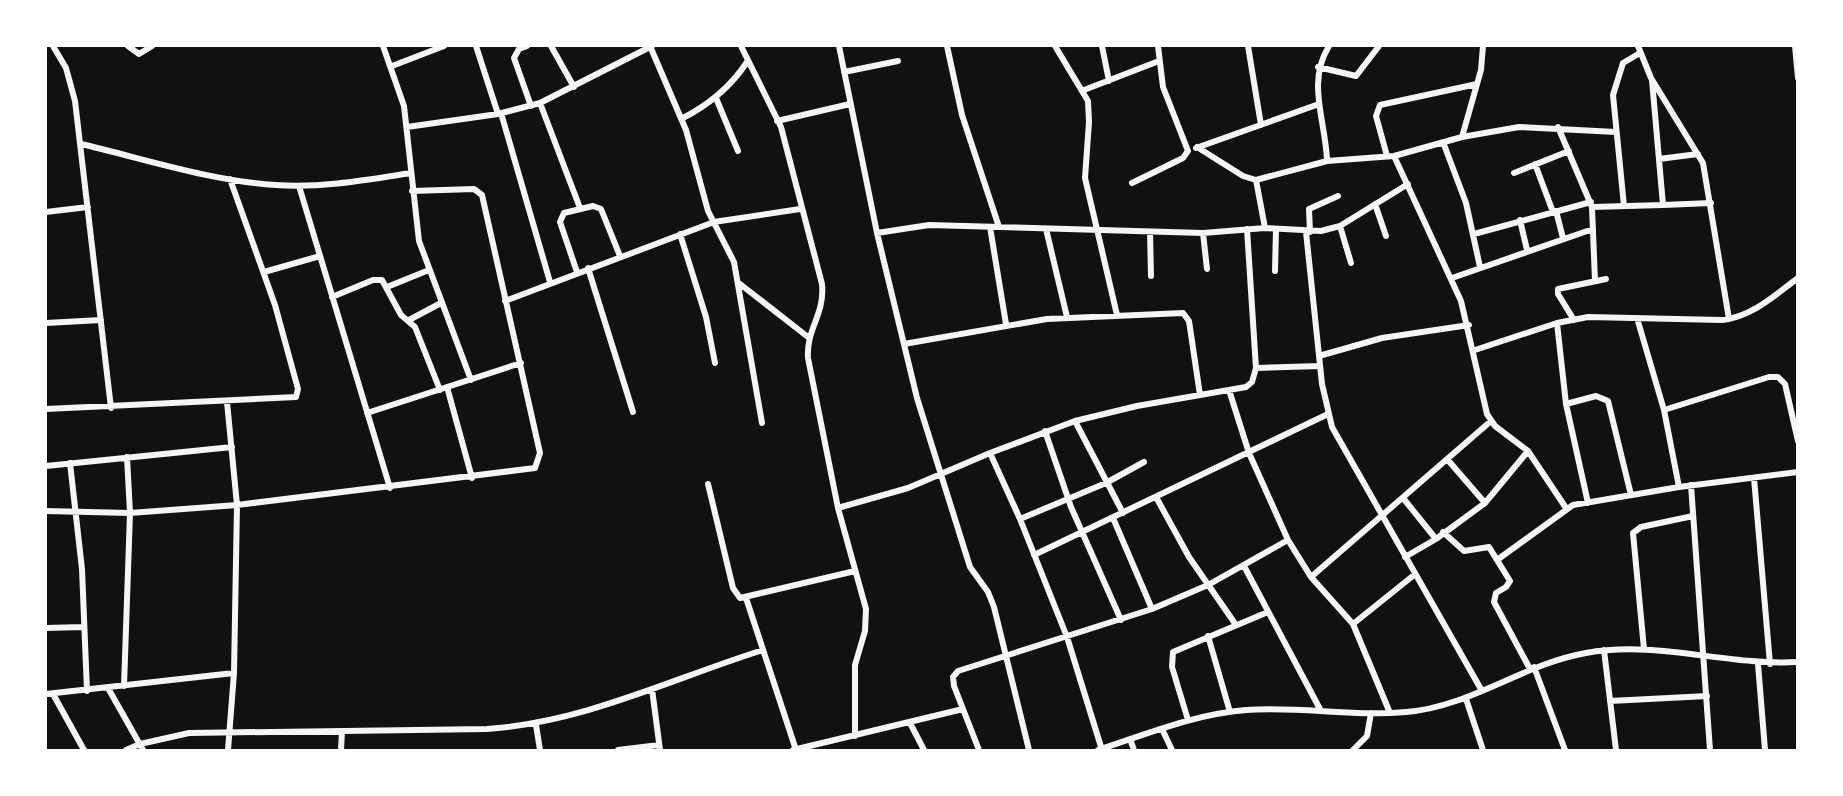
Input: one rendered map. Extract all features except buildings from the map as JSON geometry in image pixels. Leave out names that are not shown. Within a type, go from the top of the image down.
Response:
[{"type":"street","points":[[53,46],[70,78],[81,144],[111,408]]},
{"type":"street","points":[[128,46],[139,54],[152,46]]},
{"type":"street","points":[[383,46],[392,66],[407,127],[415,225],[429,270],[471,380]]},
{"type":"street","points":[[392,66],[444,46]]},
{"type":"street","points":[[476,46],[500,113],[550,282]]},
{"type":"street","points":[[527,46],[519,49],[514,58],[531,106]]},
{"type":"street","points":[[551,46],[575,88]]},
{"type":"street","points":[[407,127],[531,106],[575,88],[651,46],[681,119],[714,222],[730,250],[740,284],[762,424]]},
{"type":"street","points":[[741,46],[783,137],[823,298],[822,310],[808,337],[808,358],[838,508],[864,600],[866,620],[855,665],[855,736]]},
{"type":"street","points":[[839,46],[877,233],[904,344],[940,477],[970,567],[991,599],[1029,751]]},
{"type":"street","points":[[947,46],[962,115],[995,227],[1006,324]]},
{"type":"street","points":[[1055,46],[1084,90],[1090,111],[1085,178],[1117,315]]},
{"type":"street","points":[[1102,46],[1110,81]]},
{"type":"street","points":[[1158,46],[1163,87],[1188,150]]},
{"type":"street","points":[[1248,46],[1261,125]]},
{"type":"street","points":[[1327,161],[1316,86],[1318,67],[1329,46]]},
{"type":"street","points":[[1318,67],[1356,76],[1379,46]]},
{"type":"street","points":[[1462,137],[1477,84],[1483,46]]},
{"type":"street","points":[[1795,46],[1797,78]]},
{"type":"street","points":[[1624,206],[1616,132],[1615,84],[1623,63],[1639,49],[1651,78],[1698,154],[1706,173],[1729,319]]},
{"type":"street","points":[[844,72],[898,61]]},
{"type":"street","points":[[1084,90],[1159,61]]},
{"type":"street","points":[[681,119],[716,98],[737,78],[747,62]]},
{"type":"street","points":[[1651,78],[1663,205]]},
{"type":"street","points":[[1477,84],[1380,105],[1377,116],[1390,156],[1408,184],[1452,278],[1469,326],[1483,400],[1491,421],[1528,451],[1566,508]]},
{"type":"street","points":[[716,98],[738,151]]},
{"type":"street","points":[[540,103],[580,208]]},
{"type":"street","points":[[777,121],[850,104]]},
{"type":"street","points":[[1132,183],[1183,158],[1188,150],[1320,104]]},
{"type":"street","points":[[1197,147],[1243,176],[1255,180],[1327,161],[1390,156],[1462,137],[1519,127],[1616,132]]},
{"type":"street","points":[[1558,127],[1592,205],[1595,281]]},
{"type":"street","points":[[1443,142],[1474,234],[1480,267]]},
{"type":"street","points":[[81,144],[230,179],[299,186],[411,173]]},
{"type":"street","points":[[1514,173],[1569,151]]},
{"type":"street","points":[[1659,159],[1698,154]]},
{"type":"street","points":[[1535,164],[1555,211],[1563,239]]},
{"type":"street","points":[[46,409],[292,399],[298,394],[280,321],[230,179]]},
{"type":"street","points":[[1255,180],[1265,228]]},
{"type":"street","points":[[877,233],[911,225],[1203,233],[1265,228],[1308,232],[1340,226],[1408,184]]},
{"type":"street","points":[[299,186],[390,488]]},
{"type":"street","points":[[46,511],[130,513],[237,505],[529,471],[540,460],[521,363],[481,192],[474,189],[412,191]]},
{"type":"street","points":[[1338,196],[1309,209],[1308,232],[1319,356],[1328,414],[1338,442],[1482,691]]},
{"type":"street","points":[[1474,234],[1555,211],[1592,205],[1711,203]]},
{"type":"street","points":[[1375,204],[1385,236]]},
{"type":"street","points":[[577,272],[560,222],[564,213],[593,206],[601,209],[620,256]]},
{"type":"street","points":[[46,212],[88,207]]},
{"type":"street","points":[[505,301],[714,222],[800,209]]},
{"type":"street","points":[[1520,220],[1527,250]]},
{"type":"street","points":[[1340,226],[1351,263]]},
{"type":"street","points":[[1046,229],[1067,317]]},
{"type":"street","points":[[838,508],[940,477],[990,453],[1075,421],[1137,406],[1246,387],[1252,382],[1256,368],[1247,229]]},
{"type":"street","points":[[1275,271],[1276,229]]},
{"type":"street","points":[[1452,278],[1593,229]]},
{"type":"street","points":[[1150,232],[1151,276]]},
{"type":"street","points":[[1203,233],[1206,269]]},
{"type":"street","points":[[680,234],[706,317],[715,363]]},
{"type":"street","points":[[264,272],[320,256]]},
{"type":"street","points":[[588,268],[633,412]]},
{"type":"street","points":[[387,287],[429,270]]},
{"type":"street","points":[[1475,350],[1574,320],[1729,319],[1755,309],[1797,278]]},
{"type":"street","points":[[332,297],[378,279],[387,287],[401,315],[415,327],[443,388],[472,478]]},
{"type":"street","points":[[1574,320],[1558,294],[1558,289],[1606,279]]},
{"type":"street","points":[[740,284],[808,337]]},
{"type":"street","points":[[409,320],[441,303]]},
{"type":"street","points":[[904,344],[1006,324],[1067,317],[1186,315],[1200,395]]},
{"type":"street","points":[[1637,318],[1664,410],[1679,487]]},
{"type":"street","points":[[46,323],[101,320]]},
{"type":"street","points":[[1557,323],[1566,404],[1588,503]]},
{"type":"street","points":[[1319,356],[1382,338],[1469,326]]},
{"type":"street","points":[[367,413],[521,363]]},
{"type":"street","points":[[1256,368],[1320,366]]},
{"type":"street","points":[[1664,410],[1769,377],[1778,377],[1785,384],[1797,441]]},
{"type":"street","points":[[1229,390],[1250,453],[1289,540],[1311,577],[1353,624],[1390,713]]},
{"type":"street","points":[[1566,404],[1596,396],[1608,401],[1631,495]]},
{"type":"street","points":[[227,402],[237,505],[234,673],[228,751]]},
{"type":"street","points":[[1034,555],[1328,414]]},
{"type":"street","points":[[1075,421],[1123,513]]},
{"type":"street","points":[[1311,577],[1491,421]]},
{"type":"street","points":[[1045,431],[1082,533],[1121,620]]},
{"type":"street","points":[[46,466],[232,447]]},
{"type":"street","points":[[1405,557],[1436,539],[1485,503],[1528,451]]},
{"type":"street","points":[[990,453],[1020,519],[1067,637],[1100,750],[1188,720],[1230,712],[1390,713],[1423,710],[1466,699],[1532,668],[1604,650],[1644,649],[1758,664],[1797,662]]},
{"type":"street","points":[[124,686],[130,513],[127,457]]},
{"type":"street","points":[[1447,459],[1485,503]]},
{"type":"street","points":[[1020,519],[1106,483],[1144,462]]},
{"type":"street","points":[[70,463],[87,691]]},
{"type":"street","points":[[1497,560],[1566,508],[1690,485],[1797,472]]},
{"type":"street","points":[[1754,478],[1770,664]]},
{"type":"street","points":[[708,484],[736,595],[746,598],[855,571]]},
{"type":"street","points":[[1690,485],[1705,656],[1710,751]]},
{"type":"street","points":[[1156,497],[1208,585],[1236,625]]},
{"type":"street","points":[[1403,498],[1436,539]]},
{"type":"street","points":[[1644,649],[1633,533],[1641,527],[1693,516]]},
{"type":"street","points":[[1113,518],[1152,609]]},
{"type":"street","points":[[1443,532],[1464,551],[1489,547],[1510,581],[1496,593],[1494,602],[1532,668],[1565,751]]},
{"type":"street","points":[[979,751],[954,686],[955,673],[1152,609],[1208,585],[1289,540]]},
{"type":"street","points":[[1244,566],[1321,711]]},
{"type":"street","points":[[1353,624],[1414,575]]},
{"type":"street","points":[[746,598],[795,750],[963,709]]},
{"type":"street","points":[[1188,720],[1171,656],[1178,649],[1268,612]]},
{"type":"street","points":[[46,628],[84,628]]},
{"type":"street","points":[[1209,636],[1230,712]]},
{"type":"street","points":[[126,751],[189,733],[487,729],[536,724],[583,714],[764,650]]},
{"type":"street","points":[[1604,650],[1616,751]]},
{"type":"street","points":[[1758,664],[1765,751]]},
{"type":"street","points":[[84,751],[49,694],[234,673]]},
{"type":"street","points":[[108,688],[141,747]]},
{"type":"street","points":[[618,751],[659,748],[652,689]]},
{"type":"street","points":[[1610,701],[1707,696]]},
{"type":"street","points":[[1466,699],[1483,751]]},
{"type":"street","points":[[1353,751],[1367,736],[1371,713]]},
{"type":"street","points":[[911,723],[925,751]]},
{"type":"street","points":[[536,724],[540,751]]},
{"type":"street","points":[[1162,729],[1171,751]]},
{"type":"street","points":[[341,751],[342,731]]},
{"type":"street","points":[[1130,739],[1134,751]]}]
